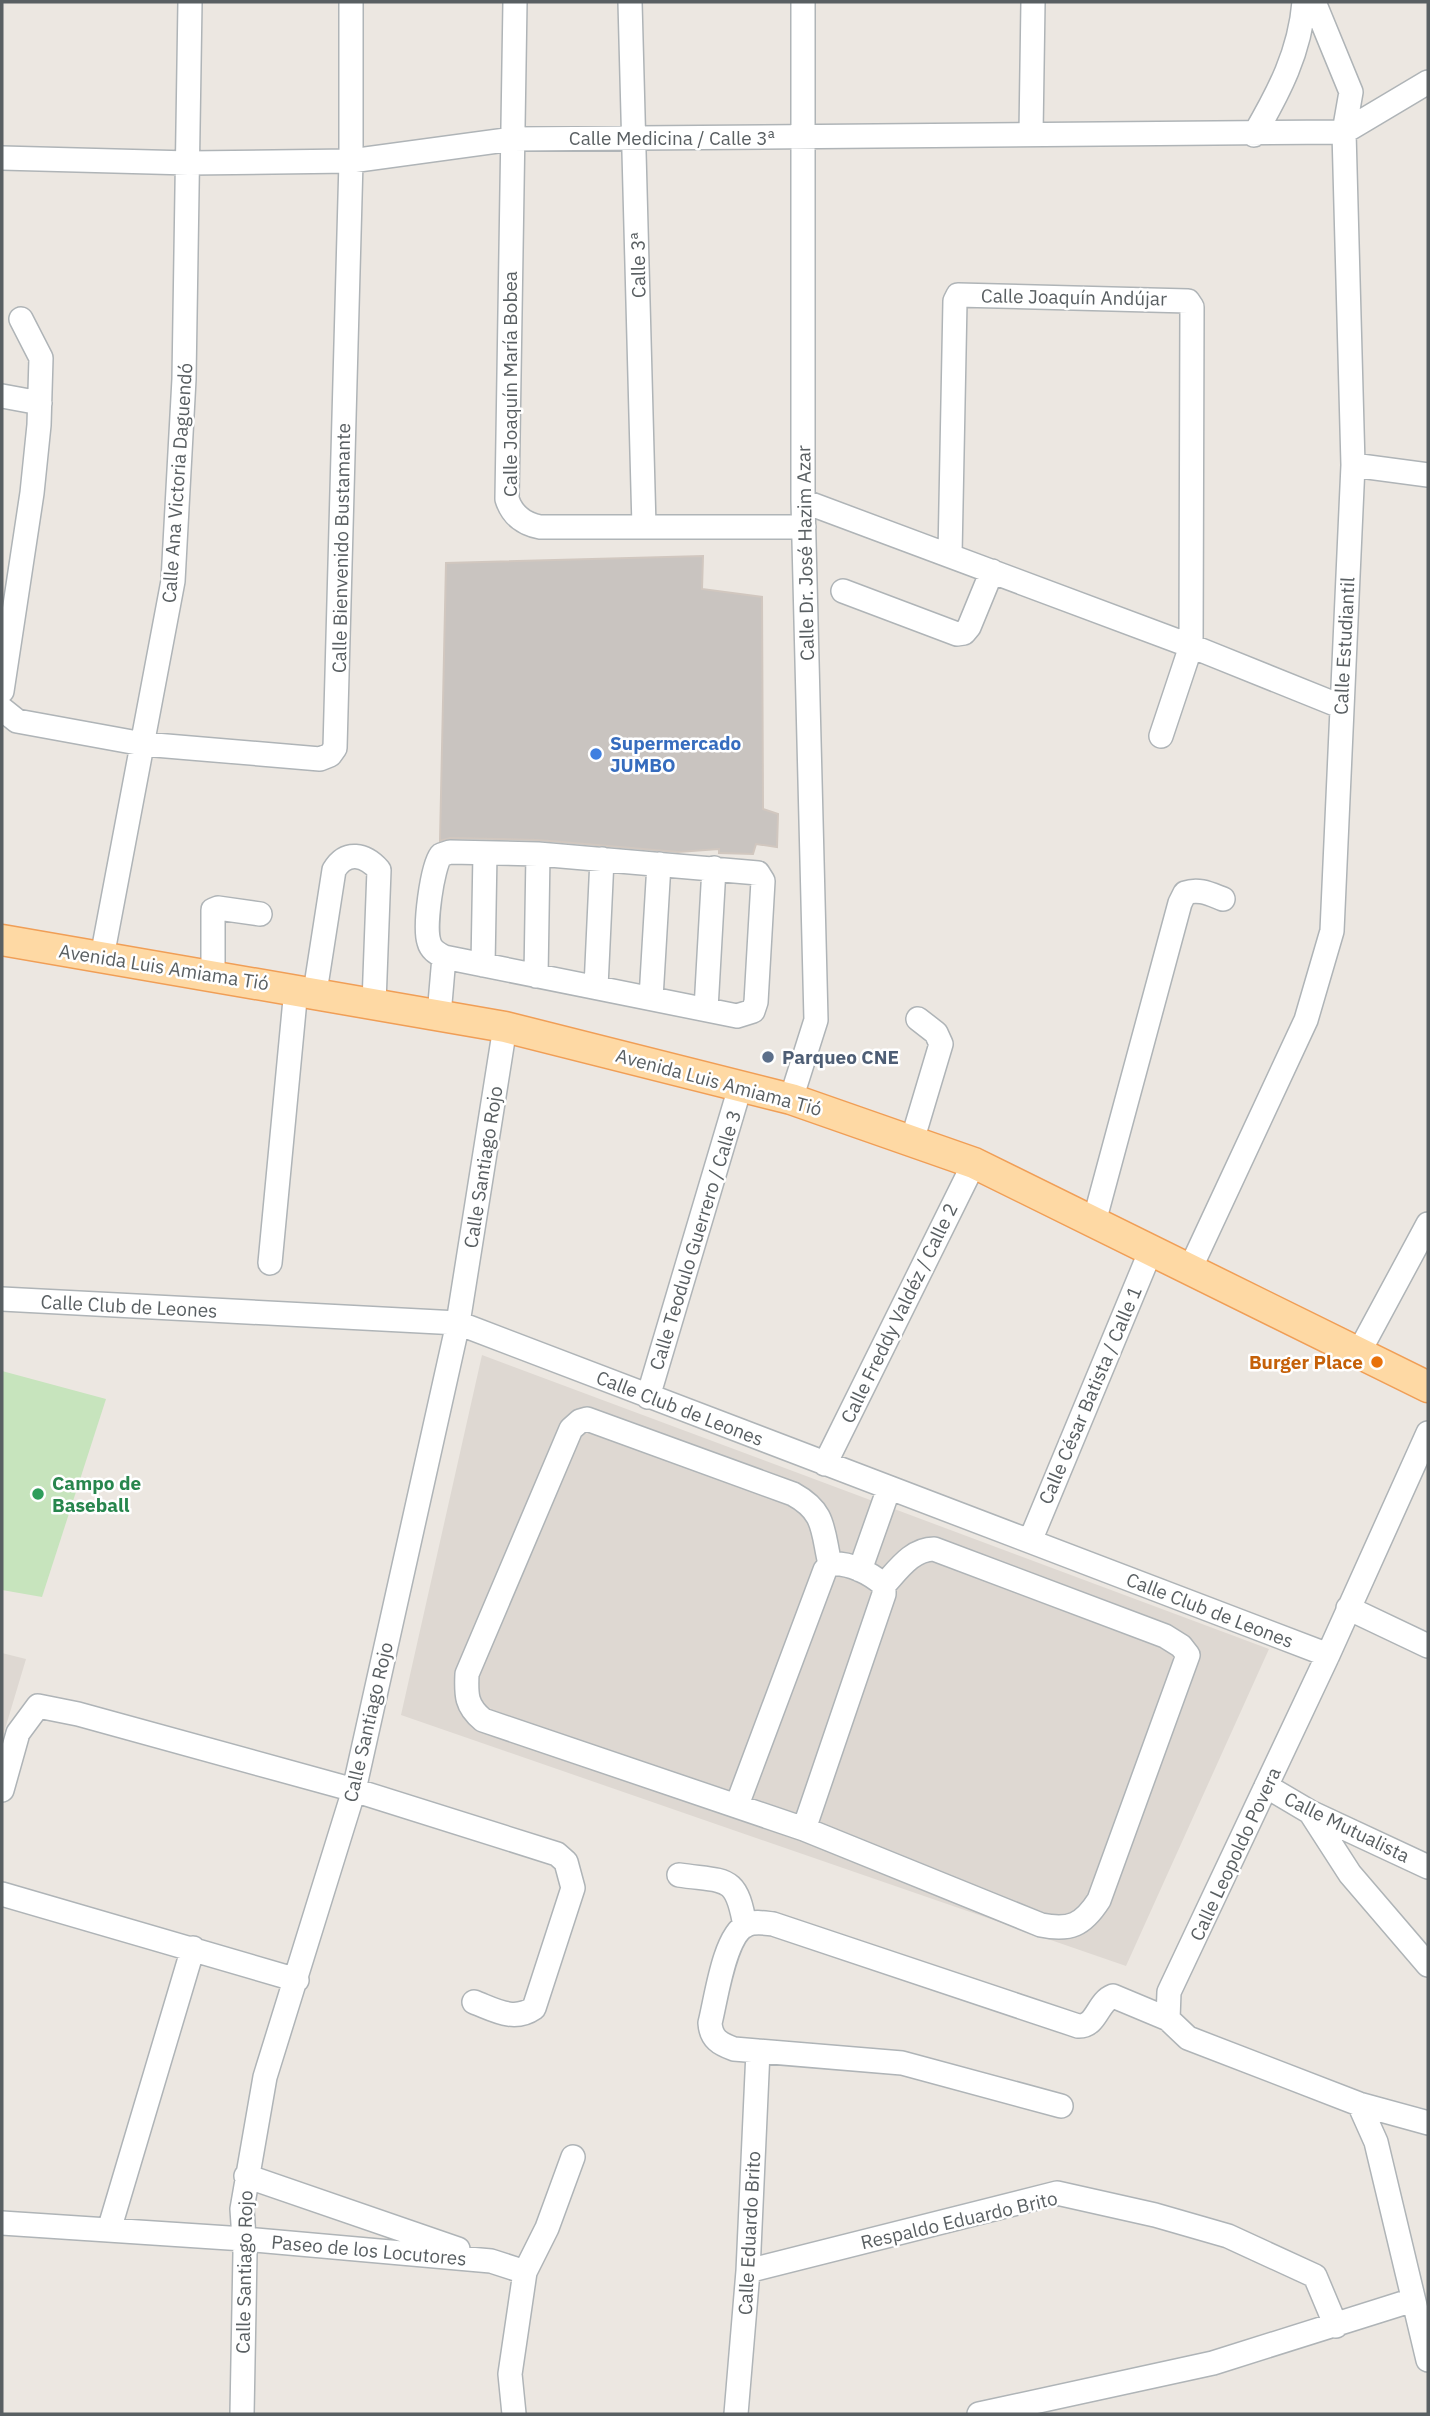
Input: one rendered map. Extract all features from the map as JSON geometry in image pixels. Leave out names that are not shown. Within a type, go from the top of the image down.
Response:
[{"type":"main road","name":"Avenida Luis Amiama Tió","points":[[2,940],[306,990],[505,1027],[741,1084],[974,1163],[1428,1387]]},
{"type":"street","name":"Calle Ana Victoria Daguendó","points":[[102,957],[168,613],[178,532],[190,163],[190,2]]},
{"type":"street","name":"Calle Bienvenido Bustamante","points":[[2,709],[17,721],[143,744],[320,759],[330,755],[335,748],[351,162],[351,2]]},
{"type":"street","name":"Calle Joaquín María Bobea","points":[[515,2],[509,504],[522,520],[540,527],[804,527]]},
{"type":"street","name":"Calle 3ª","points":[[630,2],[645,527]]},
{"type":"street","name":"Calle Dr. José Hazim Azar","points":[[791,1100],[816,1020],[803,501],[803,2]]},
{"type":"street","points":[[1031,133],[1033,2]]},
{"type":"street","points":[[1254,135],[1285,82],[1302,27],[1304,2]]},
{"type":"street","name":"Calle Estudiantil","points":[[1190,1269],[1306,1020],[1332,931],[1340,706],[1353,465],[1344,132],[1351,92],[1314,2]]},
{"type":"street","points":[[1344,132],[1428,82]]},
{"type":"street","name":"Calle Medicina / Calle 3ª","points":[[2,158],[190,163],[351,162],[512,139],[1031,133],[1254,135],[1344,132]]},
{"type":"street","name":"Calle Joaquín Andújar","points":[[950,555],[955,301],[958,295],[1186,300],[1192,307],[1191,646]]},
{"type":"street","points":[[2,691],[6,635],[33,493],[40,403],[41,358],[21,318]]},
{"type":"street","points":[[2,396],[40,403]]},
{"type":"street","points":[[1353,465],[1428,475]]},
{"type":"street","points":[[803,501],[1191,646],[1340,706]]},
{"type":"street","points":[[843,591],[957,634],[964,633],[969,627],[992,571]]},
{"type":"street","points":[[1161,736],[1191,646]]},
{"type":"street","points":[[483,965],[485,853]]},
{"type":"street","points":[[536,976],[538,854]]},
{"type":"street","points":[[538,854],[752,871],[761,876],[757,988],[753,1010],[746,1015],[706,1009],[444,957],[435,952],[428,938],[434,867],[441,855],[538,854]]},
{"type":"street","points":[[270,1263],[306,990],[334,870],[340,860],[352,855],[369,859],[379,870],[373,1003]]},
{"type":"street","points":[[596,987],[602,859]]},
{"type":"street","points":[[651,998],[659,864]]},
{"type":"street","points":[[706,1009],[714,868]]},
{"type":"street","points":[[1094,1222],[1180,903],[1185,892],[1199,890],[1223,899]]},
{"type":"street","points":[[213,975],[213,910],[218,908],[260,914]]},
{"type":"street","points":[[439,1015],[444,957]]},
{"type":"street","points":[[912,1141],[941,1044],[936,1033],[918,1019]]},
{"type":"street","name":"Calle Santiago Rojo","points":[[242,2414],[242,2209],[246,2176],[265,2077],[354,1790],[458,1323],[505,1027]]},
{"type":"street","name":"Calle Teodulo Guerrero / Calle 3","points":[[648,1397],[741,1084]]},
{"type":"street","name":"Calle Freddy Valdéz / Calle 2","points":[[825,1464],[974,1163]]},
{"type":"street","points":[[1359,1352],[1428,1224]]},
{"type":"street","name":"Calle César Batista / Calle 1","points":[[1030,1541],[1151,1250]]},
{"type":"street","name":"Calle Club de Leones","points":[[2,1299],[458,1323],[1328,1655]]},
{"type":"street","points":[[737,1805],[830,1564],[820,1520],[809,1503],[793,1494],[587,1419],[580,1421],[571,1429],[535,1507],[467,1674],[466,1697],[471,1711],[483,1720],[804,1829],[1041,1925],[1061,1929],[1075,1927],[1088,1916],[1099,1900],[1187,1665],[1188,1655],[1181,1646],[1165,1636],[934,1549],[923,1549],[884,1586],[884,1594],[804,1829]]},
{"type":"street","name":"Calle Leopoldo Povera","points":[[1168,2019],[1169,1992],[1328,1655],[1428,1433]]},
{"type":"street","points":[[860,1570],[889,1488]]},
{"type":"street","points":[[830,1564],[860,1570],[884,1586]]},
{"type":"street","points":[[1348,1608],[1428,1646]]},
{"type":"street","points":[[2,1790],[18,1733],[38,1706],[78,1714],[354,1790],[557,1854],[566,1862],[573,1888],[534,2008],[524,2015],[510,2016],[474,2003]]},
{"type":"street","name":"Calle Mutualista","points":[[1266,1787],[1310,1812],[1428,1867]]},
{"type":"street","points":[[1310,1812],[1350,1874],[1428,1965]]},
{"type":"street","points":[[679,1875],[725,1882],[735,1888],[739,1894],[745,1926]]},
{"type":"street","points":[[2,1894],[297,1980]]},
{"type":"street","points":[[1061,2106],[902,2063],[758,2051],[722,2045],[711,2031],[710,2023],[730,1943],[745,1926],[757,1922],[773,1924],[1078,2026],[1091,2022],[1108,1998],[1113,1996],[1168,2019],[1188,2039],[1359,2104],[1428,2123]]},
{"type":"street","points":[[109,2230],[193,1948]]},
{"type":"street","name":"Calle Eduardo Brito","points":[[736,2414],[748,2271],[758,2051]]},
{"type":"street","points":[[1359,2104],[1376,2142],[1428,2360]]},
{"type":"street","points":[[514,2414],[510,2374],[525,2272],[547,2228],[573,2157]]},
{"type":"street","points":[[246,2176],[491,2261]]},
{"type":"street","name":"Respaldo Eduardo Brito","points":[[748,2271],[1057,2193],[1155,2215],[1228,2236],[1315,2276],[1336,2326]]},
{"type":"street","name":"Paseo de los Locutores","points":[[2,2223],[244,2239],[491,2261],[525,2272]]},
{"type":"street","points":[[979,2414],[1213,2363],[1413,2300]]},
{"type":"shaded area","points":[[482,1355],[1269,1649],[1126,1966],[401,1715]]},
{"type":"shaded area","points":[[2,1653],[26,1659],[2,1739]]},
{"type":"green space","name":"Campo de Baseball","points":[[2,1371],[106,1399],[42,1597],[2,1590]]},
{"type":"building","points":[[703,556],[702,589],[762,597],[763,809],[778,814],[777,847],[756,844],[753,854],[719,853],[719,849],[678,852],[538,840],[450,838],[440,841],[446,563]]},
{"type":"place","name":"Supermercado JUMBO","points":[[596,754]]},
{"type":"place","name":"Parqueo CNE","points":[[768,1057]]},
{"type":"place","name":"Burger Place","points":[[1377,1362]]},
{"type":"place","name":"Campo de Baseball","points":[[38,1494]]}]
